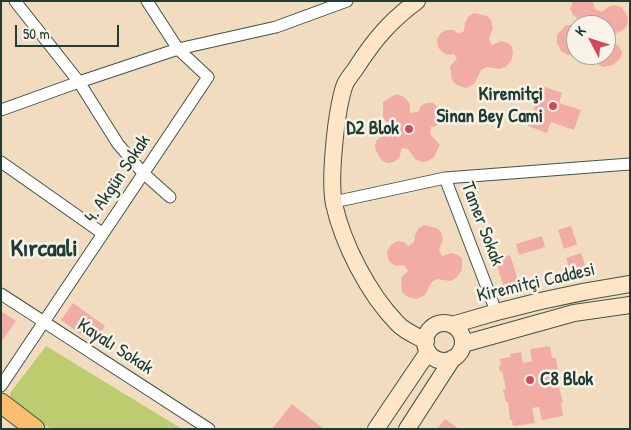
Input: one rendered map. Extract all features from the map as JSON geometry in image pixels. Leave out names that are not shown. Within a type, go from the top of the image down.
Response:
[{"type":"main road","points":[[1,403],[35,429]]},
{"type":"street","points":[[15,1],[78,82],[118,144],[143,173],[170,197]]},
{"type":"street","points":[[147,1],[178,50]]},
{"type":"street","points":[[1,110],[78,82],[178,50],[276,26],[333,4],[348,1]]},
{"type":"street","points":[[376,429],[427,347],[430,330],[434,326],[440,324],[452,325],[460,332],[463,344],[458,355],[453,358],[437,359],[427,347],[398,324],[368,285],[344,235],[334,202],[333,164],[336,126],[344,86],[368,49],[394,19],[417,1]]},
{"type":"street","name":"4. Akgün Sokak","points":[[1,386],[208,77],[178,50]]},
{"type":"street","points":[[1,162],[102,233]]},
{"type":"street","points":[[334,202],[445,178],[630,164]]},
{"type":"street","name":"Tamer Sokak","points":[[445,178],[496,311]]},
{"type":"street","name":"Kiremitçi Caddesi","points":[[452,325],[496,311],[596,289],[630,284]]},
{"type":"street","name":"Kayalı Sokak","points":[[1,294],[209,429]]},
{"type":"street","name":"Kiremitçi Caddesi","points":[[463,344],[574,313],[630,305]]},
{"type":"street","points":[[407,429],[453,358]]},
{"type":"green space","points":[[46,346],[182,429],[51,429],[11,401],[10,393]]},
{"type":"building","points":[[573,1],[593,1],[595,9],[602,12],[614,5],[621,7],[625,12],[628,18],[627,25],[623,30],[616,33],[616,15],[573,15],[570,9]]},
{"type":"building","points":[[474,13],[487,16],[491,20],[493,28],[489,39],[492,45],[501,41],[508,43],[512,47],[513,53],[512,59],[506,67],[500,69],[487,67],[481,70],[474,84],[466,88],[457,85],[452,80],[450,66],[457,59],[454,54],[447,55],[442,52],[438,47],[437,39],[446,30],[454,30],[458,34],[464,31],[468,17]]},
{"type":"building","points":[[566,25],[566,54],[561,51],[557,43],[557,35]]},
{"type":"building","points":[[616,44],[622,52],[621,57],[616,62]]},
{"type":"building","name":"Kiremitçi Sinan Bey Cami","points":[[542,86],[562,93],[559,103],[581,110],[574,130],[551,122],[547,133],[528,126]]},
{"type":"building","name":"D2 Blok","points":[[396,94],[404,97],[410,104],[410,113],[418,112],[421,106],[426,103],[433,103],[442,114],[441,121],[436,126],[431,127],[430,134],[440,145],[434,157],[428,161],[422,162],[415,159],[408,149],[402,148],[399,158],[394,162],[388,163],[382,161],[376,151],[375,145],[377,140],[387,131],[388,125],[383,117],[383,102]]},
{"type":"building","points":[[424,225],[437,228],[441,232],[443,239],[439,251],[442,256],[451,253],[462,258],[462,270],[456,278],[450,281],[437,279],[432,282],[424,296],[416,299],[408,297],[402,292],[401,278],[408,271],[404,265],[397,266],[392,264],[388,259],[387,251],[397,241],[404,242],[408,246],[414,242],[418,229]]},
{"type":"building","points":[[571,226],[577,244],[564,249],[558,230]]},
{"type":"building","points":[[542,236],[545,247],[519,255],[516,244]]},
{"type":"building","points":[[581,253],[589,276],[574,281],[566,258]]},
{"type":"building","points":[[510,255],[520,286],[505,291],[495,259]]},
{"type":"building","points":[[73,303],[105,326],[93,343],[61,320]]},
{"type":"building","points":[[1,311],[16,321],[1,342]]},
{"type":"building","name":"C8 Blok","points":[[550,346],[552,358],[556,358],[558,372],[555,372],[563,402],[561,403],[563,416],[542,420],[539,407],[532,408],[535,423],[513,426],[512,420],[510,420],[508,402],[506,402],[503,390],[506,389],[502,371],[500,372],[500,359],[510,357],[510,354],[521,352],[523,363],[532,361],[530,349]]},
{"type":"building","points":[[292,404],[324,429],[272,429]]},
{"type":"building","points":[[445,419],[459,429],[437,429]]},
{"type":"place","name":"Kiremitçi Sinan Bey Cami","points":[[553,106]]},
{"type":"place","name":"D2 Blok","points":[[409,129]]},
{"type":"place","name":"C8 Blok","points":[[530,380]]},
{"type":"district","name":"Kırcaali","points":[[44,250]]}]
